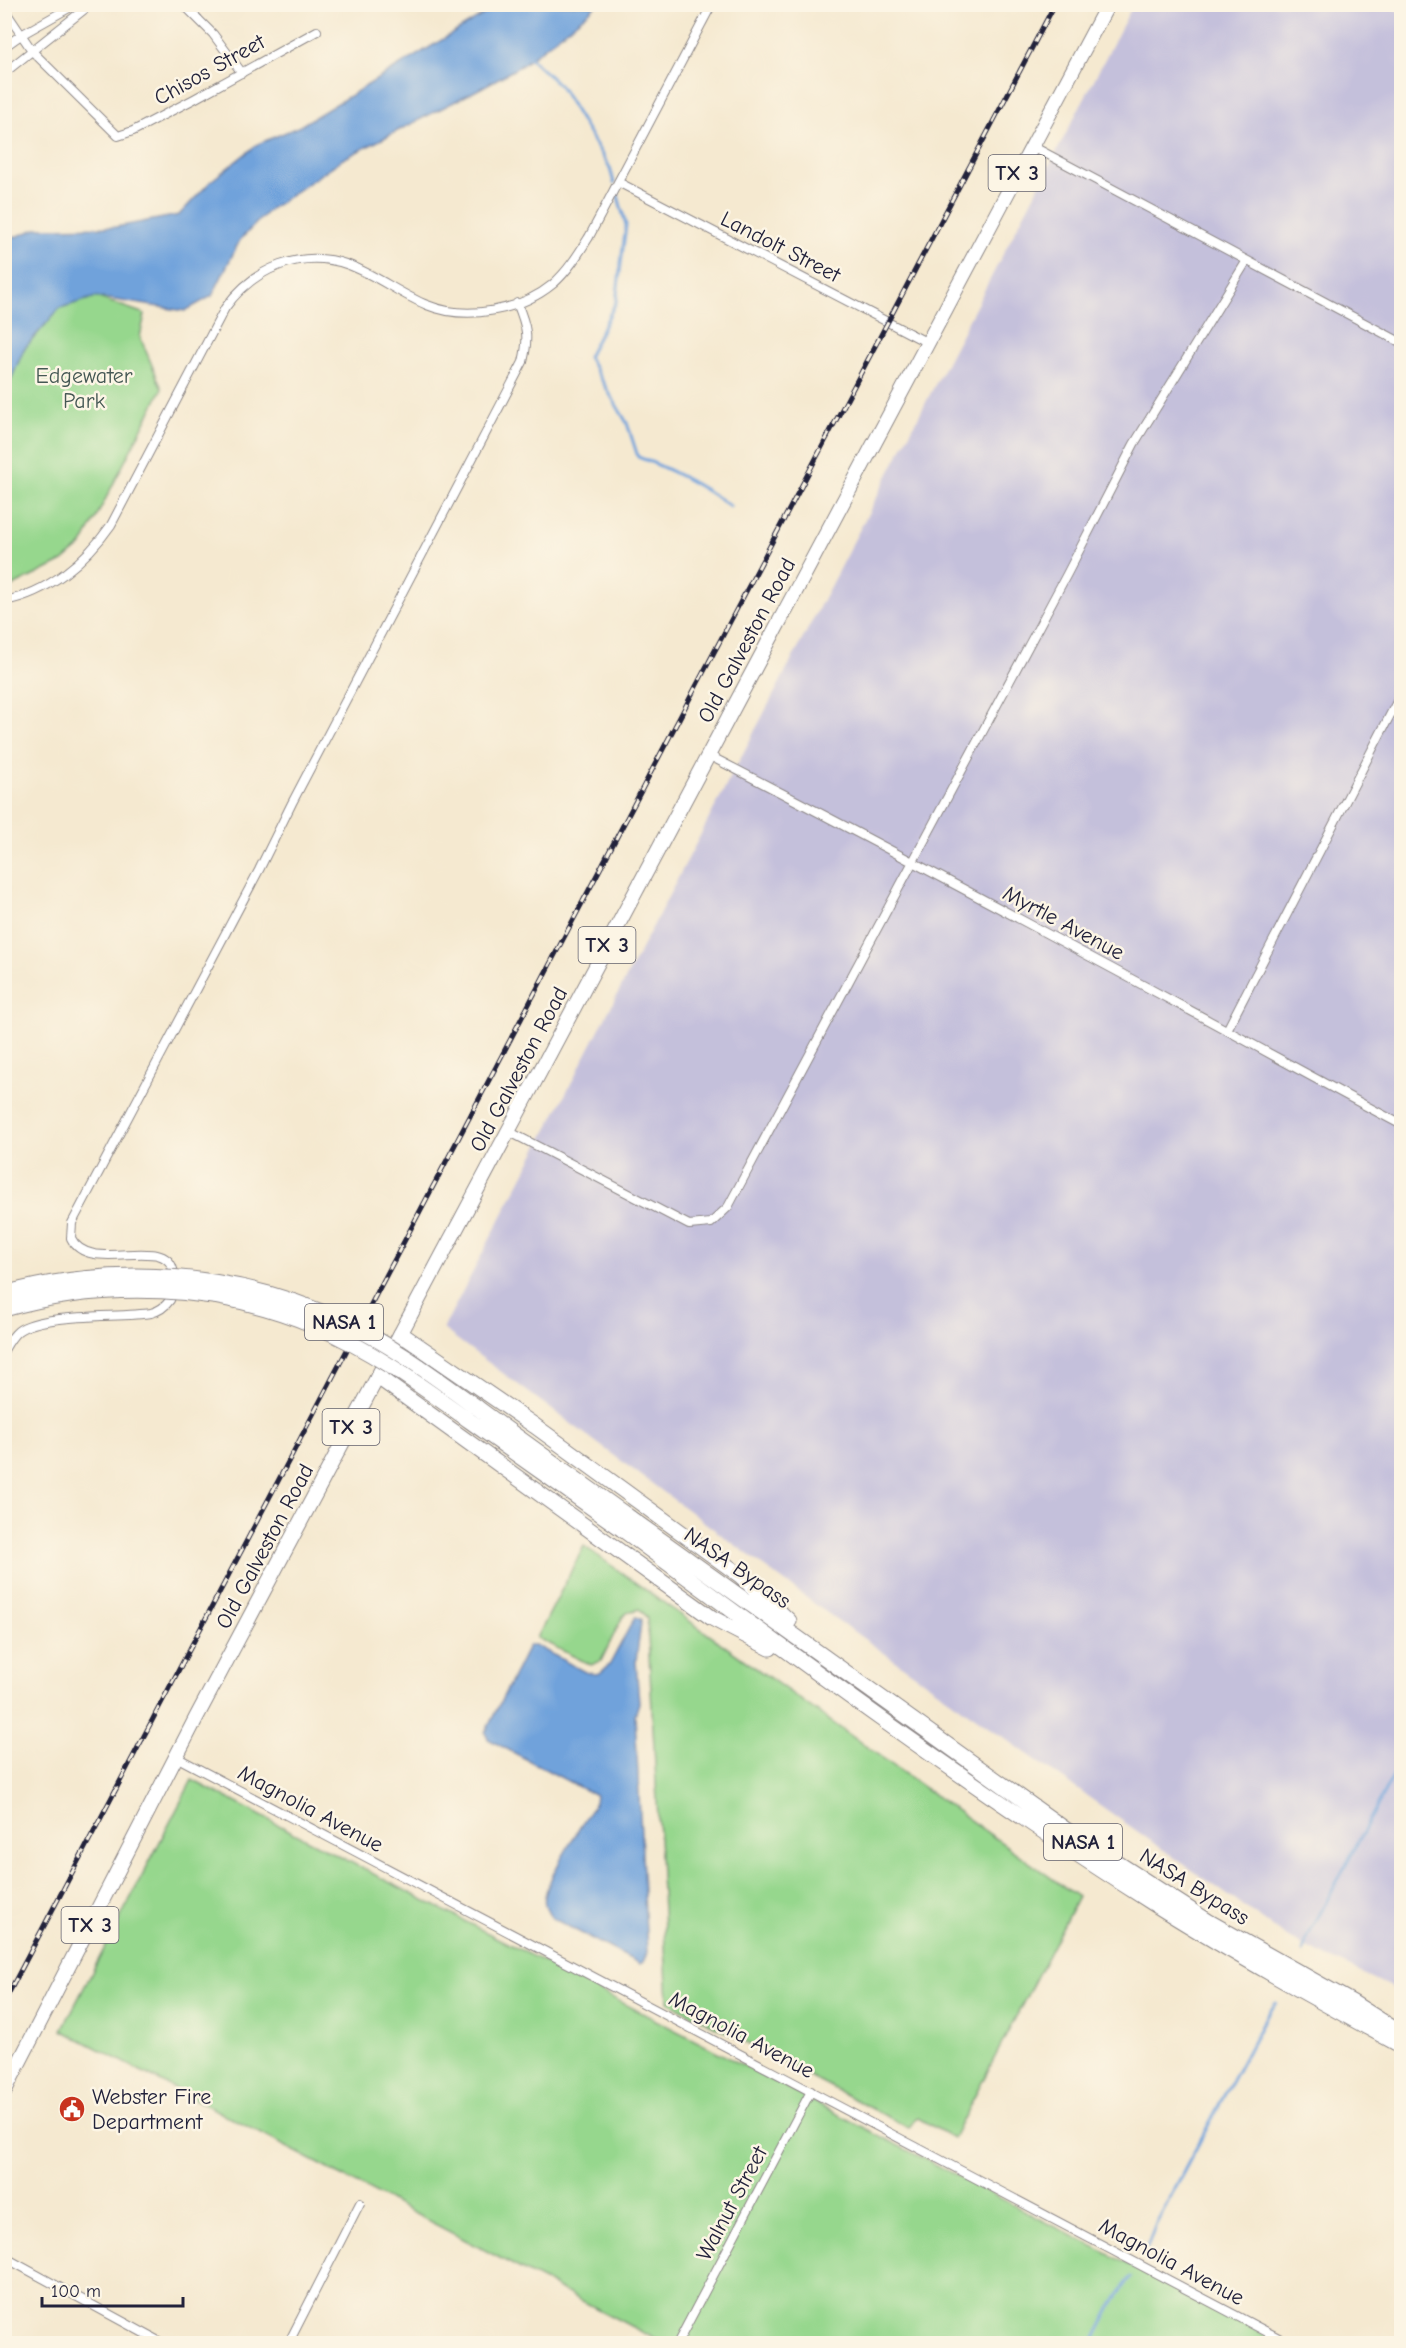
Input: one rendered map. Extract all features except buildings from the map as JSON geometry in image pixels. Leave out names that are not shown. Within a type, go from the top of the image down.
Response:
[{"type":"highway","name":"NASA Bypass","points":[[4,1294],[73,1279],[149,1275],[229,1285],[303,1305],[342,1321],[398,1352],[626,1524],[809,1668],[1108,1874],[1198,1931],[1401,2046]]},
{"type":"highway","name":"NASA Bypass","points":[[4,1309],[70,1294],[178,1292],[224,1299],[289,1316],[333,1334],[398,1371],[828,1658],[981,1772],[1095,1850],[1236,1938],[1401,2034]]},
{"type":"highway","points":[[401,1334],[535,1426],[741,1576],[828,1658]]},
{"type":"highway","points":[[378,1377],[712,1618],[809,1668]]},
{"type":"highway","points":[[509,1473],[506,1454],[510,1441],[535,1426]]},
{"type":"highway","points":[[1296,1988],[1401,2055]]},
{"type":"highway","points":[[1353,2004],[1401,2029]]},
{"type":"main road","name":"Old Galveston Road","points":[[4,2092],[176,1757],[1108,4]]},
{"type":"street","points":[[4,47],[76,4]]},
{"type":"street","points":[[4,73],[91,4]]},
{"type":"street","points":[[183,4],[213,34],[242,72]]},
{"type":"street","points":[[4,601],[44,587],[74,566],[99,542],[111,525],[225,308],[235,294],[258,275],[286,262],[324,260],[351,266],[419,302],[447,311],[478,312],[517,303],[553,284],[573,262],[589,237],[712,4]]},
{"type":"street","points":[[4,9],[33,52]]},
{"type":"street","name":"Chisos Street","points":[[33,52],[118,136],[143,126],[317,31]]},
{"type":"street","points":[[1032,146],[1401,343]]},
{"type":"street","name":"Landolt Street","points":[[618,182],[928,343]]},
{"type":"street","points":[[508,1131],[689,1224],[711,1223],[728,1207],[1067,574],[1134,444],[1246,262]]},
{"type":"street","points":[[4,1350],[13,1336],[31,1325],[76,1318],[151,1313],[158,1311],[169,1301],[174,1286],[174,1273],[167,1261],[162,1257],[146,1253],[94,1255],[83,1252],[71,1238],[72,1222],[259,870],[523,362],[528,340],[525,322],[517,303]]},
{"type":"street","points":[[1227,1030],[1401,692]]},
{"type":"street","name":"Myrtle Avenue","points":[[708,754],[912,861],[1401,1125]]},
{"type":"street","name":"Magnolia Avenue","points":[[176,1757],[1290,2343]]},
{"type":"street","name":"Walnut Street","points":[[677,2343],[811,2091]]},
{"type":"street","points":[[288,2343],[360,2203]]},
{"type":"street","points":[[4,2258],[164,2343]]},
{"type":"shaded area","points":[[1383,4],[1401,12],[1401,1992],[1290,1939],[823,1610],[443,1329],[1133,5]]},
{"type":"green space","name":"Edgewater Park","points":[[96,297],[145,314],[140,337],[162,389],[82,545],[63,561],[5,590],[5,394],[24,349],[60,308]]},
{"type":"green space","points":[[584,1546],[1078,1897],[953,2138],[918,2118],[909,2128],[668,2002],[647,1618],[639,1609],[628,1612],[622,1618],[601,1661],[591,1665],[537,1638]]},
{"type":"green space","points":[[192,1780],[1280,2343],[663,2343],[62,2030]]},
{"type":"water","points":[[496,5],[596,5],[522,65],[343,159],[268,211],[240,240],[212,296],[185,311],[96,297],[60,308],[24,349],[5,394],[5,241],[38,228],[116,227],[179,215],[211,181],[258,144],[300,126]]},
{"type":"water","points":[[635,1617],[641,1619],[636,1661],[639,1703],[635,1715],[647,1953],[640,1964],[552,1918],[545,1905],[545,1896],[553,1874],[595,1802],[596,1796],[488,1739],[485,1733],[529,1645],[535,1645],[585,1672],[600,1673],[610,1664]]},
{"type":"waterway","points":[[528,56],[560,86],[610,168],[614,183]]},
{"type":"waterway","points":[[616,189],[626,225],[616,302],[588,357],[627,423],[638,457],[685,479],[730,506]]},
{"type":"waterway","points":[[1303,1952],[1306,1940],[1402,1759]]},
{"type":"waterway","points":[[1145,2252],[1156,2224],[1264,2020],[1276,2003]]},
{"type":"waterway","points":[[1092,2344],[1114,2301],[1131,2277]]},
{"type":"railway","points":[[4,2002],[1055,4]]},
{"type":"place","name":"Webster Fire Department","points":[[72,2109]]}]
